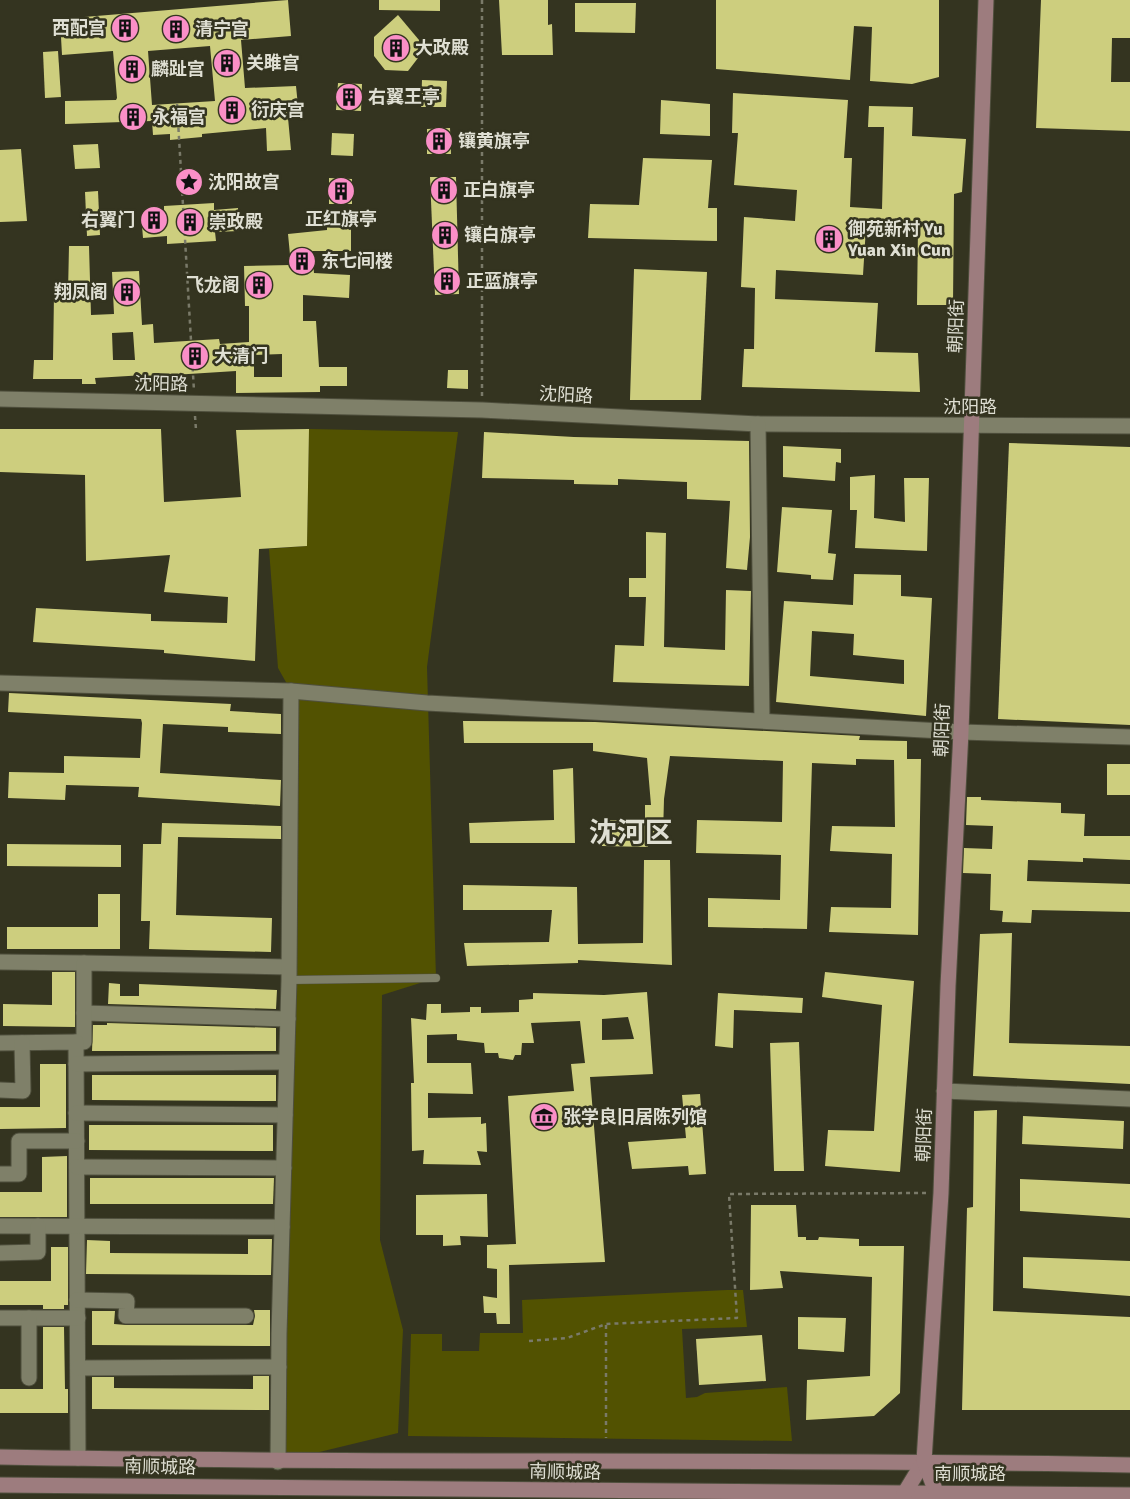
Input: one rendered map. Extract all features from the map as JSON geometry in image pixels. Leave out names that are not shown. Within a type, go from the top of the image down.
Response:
[{"type":"main road","name":"朝阳街","points":[[924,1461],[941,1193],[961,732],[986,0]]},
{"type":"main road","name":"南顺城路","points":[[0,1457],[278,1462],[924,1461],[1130,1465]]},
{"type":"main road","points":[[924,1461],[936,1496]]},
{"type":"main road","points":[[904,1496],[924,1461]]},
{"type":"main road","name":"南顺城路","points":[[0,1484],[904,1496],[1130,1495]]},
{"type":"street","name":"沈阳路","points":[[0,399],[482,410],[758,424],[1130,426]]},
{"type":"street","points":[[758,424],[762,720]]},
{"type":"street","points":[[0,683],[291,691],[427,703],[961,732],[1130,737]]},
{"type":"street","points":[[278,1462],[288,1019],[291,691]]},
{"type":"street","points":[[0,962],[84,963],[288,974]]},
{"type":"street","points":[[0,1043],[84,1042],[84,963]]},
{"type":"street","points":[[84,1013],[288,1019]]},
{"type":"street","points":[[0,1090],[23,1091],[22,1042]]},
{"type":"street","points":[[76,1042],[78,1458]]},
{"type":"street","points":[[76,1064],[286,1062]]},
{"type":"street","points":[[944,1091],[1130,1099]]},
{"type":"street","points":[[76,1113],[285,1115]]},
{"type":"street","points":[[0,1174],[19,1174],[19,1141],[76,1141]]},
{"type":"street","points":[[77,1167],[284,1168]]},
{"type":"street","points":[[0,1226],[282,1227]]},
{"type":"street","points":[[0,1252],[38,1252],[38,1226]]},
{"type":"street","points":[[77,1300],[127,1301],[126,1316],[246,1316]]},
{"type":"street","points":[[0,1318],[78,1318]]},
{"type":"street","points":[[29,1318],[29,1378]]},
{"type":"street","points":[[78,1368],[279,1367]]},
{"type":"lane","points":[[288,974],[436,978]]},
{"type":"path","points":[[482,0],[482,410]]},
{"type":"path","points":[[177,104],[196,430]]},
{"type":"path","points":[[529,1341],[567,1338],[606,1324],[737,1318],[729,1194],[941,1193]]},
{"type":"path","points":[[606,1324],[606,1438]]},
{"type":"shaded area","points":[[309,429],[458,432],[427,667],[436,978],[382,995],[380,1240],[403,1330],[398,1433],[278,1462],[291,691],[278,668],[269,549],[307,546]]},
{"type":"shaded area","points":[[743,1290],[747,1327],[682,1329],[686,1398],[697,1397],[705,1393],[787,1387],[792,1441],[408,1436],[411,1334],[442,1334],[442,1351],[479,1351],[480,1333],[523,1333],[522,1300]]},
{"type":"building","points":[[288,0],[291,36],[241,40],[245,88],[296,86],[298,106],[287,107],[291,150],[267,151],[266,128],[202,134],[202,137],[170,140],[170,134],[153,135],[152,121],[65,124],[65,101],[116,100],[117,98],[113,51],[62,55],[60,19]],"holes":[[[210,46],[215,101],[152,105],[148,51]]]},
{"type":"building","points":[[379,0],[440,0],[440,11],[379,10]]},
{"type":"building","points":[[499,0],[548,0],[548,25],[552,24],[553,55],[502,55]]},
{"type":"building","points":[[716,0],[939,0],[939,77],[912,84],[870,81],[872,27],[854,26],[850,80],[716,69]]},
{"type":"building","points":[[1041,0],[1130,0],[1130,38],[1112,38],[1111,82],[1130,82],[1130,131],[1036,128]]},
{"type":"building","points":[[575,3],[636,3],[635,33],[575,32]]},
{"type":"building","name":"大政殿","points":[[398,15],[419,40],[418,58],[408,71],[385,70],[374,56],[374,37]]},
{"type":"building","points":[[58,51],[61,97],[45,98],[43,52]]},
{"type":"building","points":[[422,80],[447,81],[446,107],[421,107]]},
{"type":"building","name":"右翼王亭","points":[[338,83],[362,84],[361,111],[336,110]]},
{"type":"building","points":[[733,93],[848,100],[844,158],[852,158],[850,207],[882,209],[884,127],[868,127],[869,106],[913,107],[912,136],[966,139],[962,192],[954,194],[953,305],[917,305],[918,228],[866,227],[863,275],[776,270],[775,299],[878,303],[875,352],[918,353],[920,392],[742,387],[744,349],[754,349],[755,288],[741,287],[744,217],[795,221],[797,190],[734,185],[738,133],[732,133]]},
{"type":"building","points":[[661,100],[710,104],[710,136],[660,134]]},
{"type":"building","name":"镶黄旗亭","points":[[450,128],[451,154],[427,154],[427,129]]},
{"type":"building","points":[[332,133],[354,134],[353,156],[331,155]]},
{"type":"building","points":[[98,144],[100,168],[75,169],[73,145]]},
{"type":"building","points":[[21,149],[27,221],[0,222],[0,150]]},
{"type":"building","points":[[643,158],[712,160],[708,208],[717,208],[717,241],[588,238],[590,204],[639,205]]},
{"type":"building","points":[[430,177],[456,177],[459,294],[435,295]]},
{"type":"building","name":"正红旗亭","points":[[329,178],[352,179],[352,204],[329,204]]},
{"type":"building","points":[[98,191],[100,235],[87,236],[85,192]]},
{"type":"building","name":"崇政殿","points":[[214,203],[214,210],[238,208],[239,231],[215,232],[216,241],[167,244],[167,236],[143,238],[141,214],[164,212],[164,206]]},
{"type":"building","points":[[327,227],[351,227],[351,251],[312,251],[314,273],[350,275],[349,298],[303,295],[303,321],[316,321],[319,367],[347,367],[347,386],[320,386],[320,392],[236,393],[236,371],[157,376],[158,389],[146,390],[145,375],[95,378],[96,384],[82,384],[82,379],[33,379],[34,360],[53,360],[54,294],[68,293],[69,246],[89,246],[91,315],[114,314],[112,272],[139,271],[142,325],[153,324],[154,343],[219,339],[220,344],[249,342],[249,306],[245,306],[244,266],[291,265],[288,234],[327,230]],"holes":[[[133,332],[135,360],[113,360],[112,333]],[[282,354],[282,377],[254,377],[254,355]]]},
{"type":"building","points":[[634,269],[707,272],[701,400],[630,400]]},
{"type":"building","points":[[448,370],[468,370],[468,389],[447,388]]},
{"type":"building","points":[[0,429],[161,429],[164,502],[241,497],[236,430],[309,429],[307,546],[259,549],[255,661],[164,653],[164,650],[33,642],[36,608],[151,614],[151,621],[227,623],[228,597],[164,592],[170,555],[86,561],[85,475],[0,472]]},
{"type":"building","points":[[484,432],[574,437],[749,441],[750,537],[747,570],[726,568],[730,501],[687,499],[687,482],[618,479],[618,485],[574,484],[574,480],[482,478]]},
{"type":"building","points":[[1009,443],[1130,447],[1130,725],[998,719]]},
{"type":"building","points":[[783,446],[841,449],[841,463],[836,462],[835,481],[783,477]]},
{"type":"building","points":[[875,475],[874,518],[905,522],[904,478],[929,478],[927,551],[855,548],[857,510],[850,510],[850,477]]},
{"type":"building","points":[[782,507],[832,510],[828,553],[836,554],[833,580],[811,579],[811,575],[777,572]]},
{"type":"building","points":[[646,532],[666,533],[664,647],[725,650],[726,590],[751,591],[749,686],[613,682],[615,645],[644,646],[646,597],[629,597],[629,578],[646,578]]},
{"type":"building","points":[[854,574],[901,575],[901,596],[932,598],[926,716],[776,702],[784,601],[853,605]],"holes":[[[812,631],[854,634],[853,655],[904,660],[904,684],[810,676]]]},
{"type":"building","points":[[9,693],[231,704],[230,711],[281,714],[281,734],[228,732],[228,727],[163,724],[160,773],[281,780],[280,806],[138,797],[139,787],[66,785],[65,800],[8,798],[9,772],[64,773],[64,756],[140,758],[142,723],[141,719],[8,712]]},
{"type":"building","points":[[463,721],[595,722],[860,736],[859,740],[907,741],[907,759],[921,759],[918,935],[829,932],[831,907],[891,908],[892,854],[830,851],[832,826],[895,827],[894,760],[856,759],[856,765],[812,763],[807,929],[708,927],[708,898],[780,900],[781,855],[696,853],[697,820],[782,822],[783,761],[670,756],[664,799],[663,835],[649,835],[648,847],[602,846],[603,820],[645,820],[645,805],[651,805],[647,758],[593,751],[593,743],[464,743]]},
{"type":"building","points":[[1107,764],[1130,764],[1130,795],[1107,795]]},
{"type":"building","points":[[573,768],[575,843],[470,843],[469,823],[554,820],[553,770]]},
{"type":"building","points":[[967,797],[981,797],[981,800],[1061,803],[1061,813],[1085,814],[1084,836],[1130,836],[1130,860],[1083,858],[1083,862],[1028,860],[1027,881],[1130,884],[1130,912],[1032,910],[1031,923],[1002,922],[1003,911],[990,910],[991,874],[963,873],[964,848],[992,849],[993,826],[966,825]]},
{"type":"building","points":[[162,823],[281,826],[281,839],[178,837],[176,915],[272,918],[271,952],[149,949],[150,921],[141,921],[143,844],[161,844]]},
{"type":"building","points":[[7,844],[121,845],[121,867],[7,866]]},
{"type":"building","points":[[644,860],[670,860],[672,965],[578,960],[578,963],[467,966],[464,943],[549,942],[552,910],[463,910],[463,885],[577,887],[578,944],[643,943]]},
{"type":"building","points":[[98,894],[120,894],[120,949],[7,949],[7,927],[98,927]]},
{"type":"building","points":[[1012,933],[1009,1043],[1130,1046],[1130,1084],[973,1076],[980,934]]},
{"type":"building","points":[[52,972],[75,972],[75,1027],[3,1026],[3,1004],[52,1005]]},
{"type":"building","points":[[825,972],[914,981],[900,1172],[825,1166],[828,1130],[874,1131],[882,1005],[822,997]]},
{"type":"building","points":[[109,983],[120,984],[120,996],[139,996],[139,984],[277,990],[276,1009],[108,1004]]},
{"type":"building","points":[[647,992],[653,1074],[590,1077],[605,1262],[509,1265],[510,1324],[497,1324],[496,1313],[484,1313],[483,1296],[497,1298],[497,1269],[487,1268],[487,1245],[516,1244],[508,1096],[574,1091],[571,1064],[585,1063],[580,1021],[531,1023],[534,1043],[522,1043],[521,1055],[515,1055],[513,1060],[499,1058],[498,1053],[485,1053],[484,1043],[457,1040],[457,1034],[427,1035],[427,1063],[471,1063],[473,1094],[428,1093],[428,1118],[481,1117],[481,1124],[486,1123],[487,1152],[477,1151],[481,1165],[423,1164],[424,1150],[412,1151],[411,1083],[414,1083],[411,1018],[426,1020],[427,1004],[441,1004],[441,1013],[470,1012],[470,1007],[481,1007],[481,1013],[519,1012],[519,1000],[533,999],[533,993],[604,995]],"holes":[[[628,1017],[634,1039],[602,1040],[602,1019]]]},
{"type":"building","points":[[718,993],[803,998],[802,1013],[734,1010],[733,1048],[715,1046]]},
{"type":"building","points":[[107,1023],[276,1028],[276,1051],[92,1051],[93,1025],[107,1025]]},
{"type":"building","points":[[799,1042],[804,1171],[774,1171],[770,1043]]},
{"type":"building","points":[[40,1064],[66,1064],[66,1128],[0,1129],[0,1107],[40,1107]]},
{"type":"building","points":[[92,1075],[276,1075],[276,1101],[92,1100]]},
{"type":"building","points":[[700,1094],[706,1174],[689,1175],[688,1166],[632,1169],[628,1142],[686,1138],[682,1095]]},
{"type":"building","points":[[997,1110],[993,1311],[1130,1317],[1130,1410],[962,1410],[967,1208],[973,1207],[974,1111]]},
{"type":"building","points":[[1023,1116],[1124,1121],[1123,1149],[1022,1144]]},
{"type":"building","points":[[89,1125],[273,1125],[273,1151],[89,1150]]},
{"type":"building","points":[[67,1156],[67,1217],[0,1217],[0,1192],[42,1192],[42,1157]]},
{"type":"building","points":[[90,1178],[274,1178],[273,1204],[90,1204]]},
{"type":"building","points":[[1020,1179],[1130,1184],[1130,1218],[1020,1211]]},
{"type":"building","points":[[487,1194],[488,1237],[460,1236],[461,1245],[443,1246],[443,1235],[416,1235],[416,1195]]},
{"type":"building","points":[[751,1205],[796,1205],[798,1237],[806,1237],[806,1240],[818,1240],[819,1237],[859,1239],[859,1246],[904,1246],[900,1393],[874,1416],[806,1420],[807,1380],[870,1376],[872,1277],[780,1271],[783,1288],[750,1290]]},
{"type":"building","points":[[248,1239],[272,1239],[271,1275],[86,1274],[87,1240],[110,1241],[110,1253],[248,1254]]},
{"type":"building","points":[[51,1247],[68,1247],[68,1305],[64,1305],[64,1309],[43,1309],[43,1305],[0,1305],[0,1281],[51,1281]]},
{"type":"building","points":[[1023,1257],[1130,1261],[1130,1296],[1023,1288]]},
{"type":"building","points":[[254,1310],[270,1310],[270,1346],[92,1345],[92,1311],[115,1311],[114,1324],[253,1325]]},
{"type":"building","points":[[798,1317],[846,1318],[844,1352],[798,1349]]},
{"type":"building","points":[[43,1327],[64,1327],[65,1389],[68,1389],[68,1413],[0,1413],[0,1389],[43,1389]]},
{"type":"building","points":[[762,1335],[766,1381],[699,1385],[696,1339]]},
{"type":"building","points":[[253,1376],[269,1376],[269,1410],[92,1409],[92,1377],[114,1377],[114,1388],[253,1389]]},
{"type":"place","name":"西配宫","points":[[125,28]]},
{"type":"place","name":"清宁宫","points":[[176,29]]},
{"type":"place","name":"大政殿","points":[[396,48]]},
{"type":"place","name":"关雎宫","points":[[227,63]]},
{"type":"place","name":"麟趾宫","points":[[132,69]]},
{"type":"place","name":"右翼王亭","points":[[349,97]]},
{"type":"place","name":"衍庆宫","points":[[232,110]]},
{"type":"place","name":"永福宫","points":[[133,117]]},
{"type":"place","name":"镶黄旗亭","points":[[439,141]]},
{"type":"place","name":"沈阳故宫","points":[[189,182]]},
{"type":"place","name":"正白旗亭","points":[[444,190]]},
{"type":"place","name":"正红旗亭","points":[[341,191]]},
{"type":"place","name":"右翼门","points":[[154,220]]},
{"type":"place","name":"崇政殿","points":[[190,222]]},
{"type":"place","name":"镶白旗亭","points":[[445,235]]},
{"type":"place","name":"御苑新村 Yu Yuan Xin Cun","points":[[829,239]]},
{"type":"place","name":"东七间楼","points":[[302,261]]},
{"type":"place","name":"正蓝旗亭","points":[[447,281]]},
{"type":"place","name":"飞龙阁","points":[[259,285]]},
{"type":"place","name":"翔凤阁","points":[[127,292]]},
{"type":"place","name":"大清门","points":[[195,356]]},
{"type":"place","name":"张学良旧居陈列馆","points":[[544,1117]]},
{"type":"district","name":"沈河区","points":[[631,832]]}]
